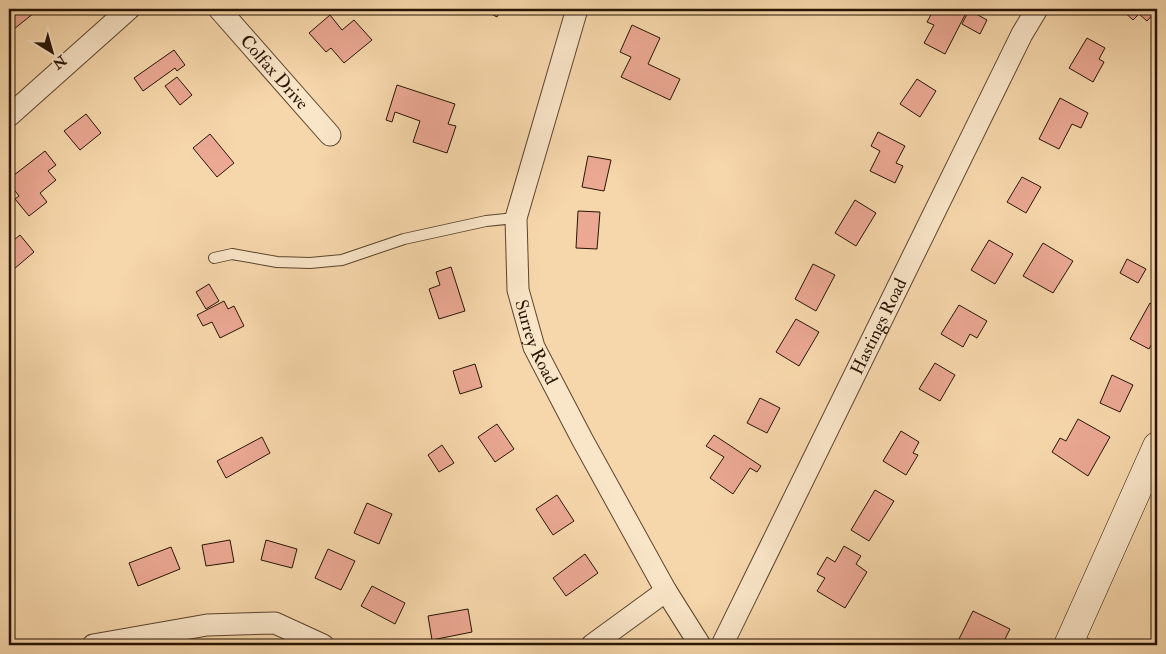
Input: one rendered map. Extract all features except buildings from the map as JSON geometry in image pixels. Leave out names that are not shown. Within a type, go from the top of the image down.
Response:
[{"type":"street","points":[[9,116],[130,9]]},
{"type":"street","name":"Colfax Drive","points":[[219,9],[330,135]]},
{"type":"street","name":"Surrey Road","points":[[577,9],[516,218],[518,290],[534,347],[582,439],[666,590],[700,645]]},
{"type":"street","name":"Hastings Road","points":[[722,645],[1022,34],[1037,9]]},
{"type":"street","points":[[1076,643],[1157,446]]},
{"type":"street","points":[[592,645],[666,590]]},
{"type":"street","points":[[93,645],[123,642],[207,625],[275,623],[323,645]]},
{"type":"lane","points":[[214,258],[232,254],[277,262],[310,264],[342,260],[404,239],[486,221],[516,218]]}]
